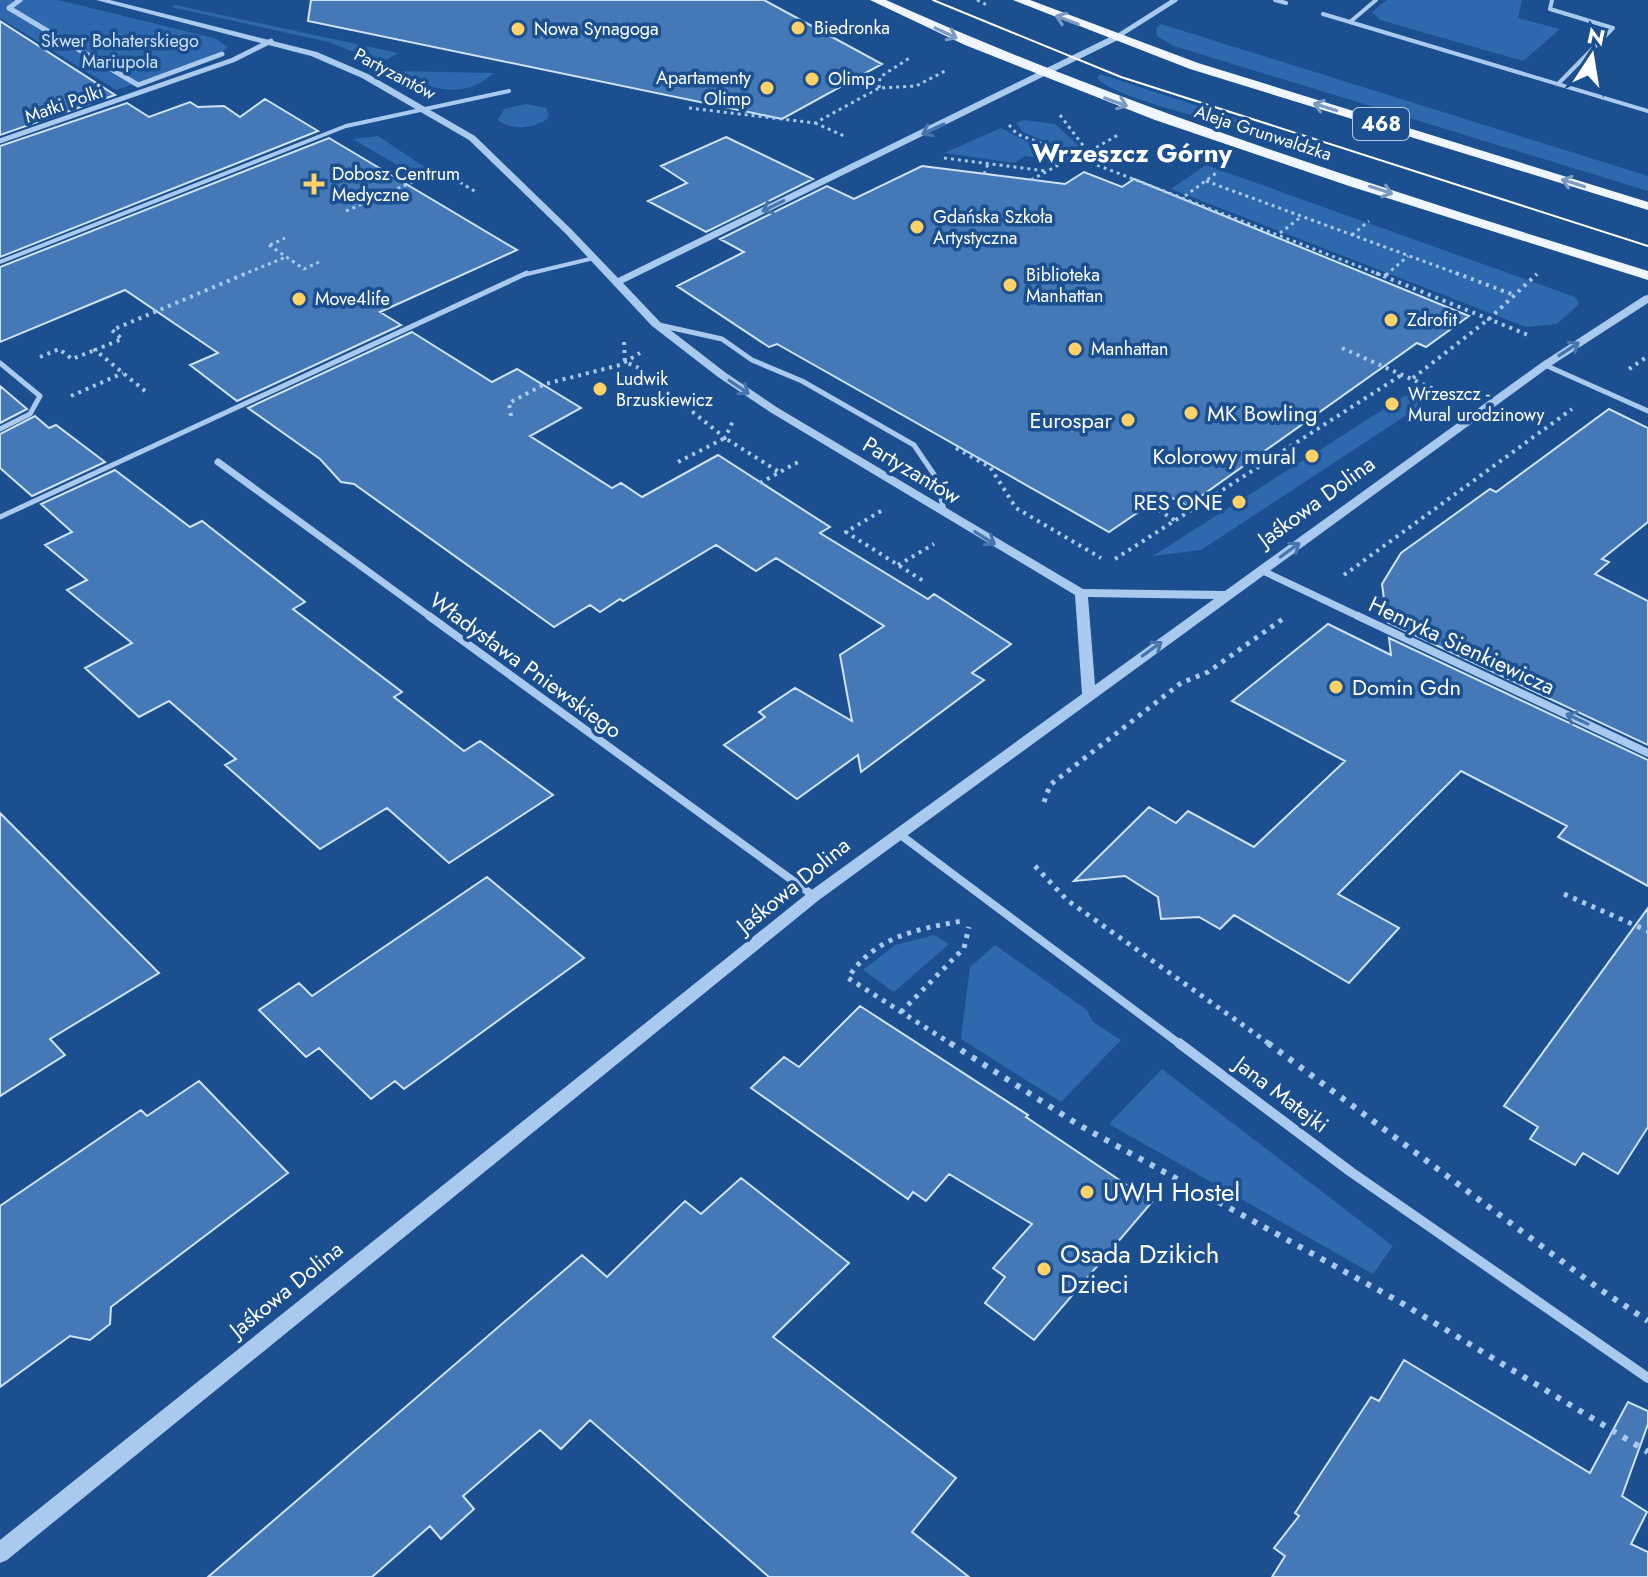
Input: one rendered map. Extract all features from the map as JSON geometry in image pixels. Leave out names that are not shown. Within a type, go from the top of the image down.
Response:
[{"type":"main road","name":"Aleja Grunwaldzka","points":[[876,0],[1043,75],[1214,136],[1648,276]]},
{"type":"main road","name":"Aleja Grunwaldzka","points":[[1019,0],[1194,66],[1648,206]]},
{"type":"street","points":[[20,0],[9,8],[138,85],[222,54]]},
{"type":"street","name":"Partyzantów","points":[[100,0],[271,41],[341,64],[428,111],[472,138],[656,324],[774,410],[1081,593],[1226,595]]},
{"type":"street","points":[[617,282],[1043,75],[1115,38],[1175,0]]},
{"type":"street","name":"Matki Polki","points":[[0,141],[233,60],[271,41]]},
{"type":"street","name":"Jaśkowa Dolina","points":[[0,1553],[814,896],[1545,365],[1648,298]]},
{"type":"street","name":"Władysława Pniewskiego","points":[[218,462],[814,896]]},
{"type":"street","name":"Henryka Sienkiewicza","points":[[1261,570],[1648,753]]},
{"type":"street","points":[[1081,593],[1089,695]]},
{"type":"street","name":"Jana Matejki","points":[[898,833],[1351,1172],[1648,1378]]},
{"type":"lane","points":[[1275,0],[1286,3]]},
{"type":"lane","points":[[1350,22],[1376,0]]},
{"type":"lane","points":[[1552,0],[1550,9],[1613,28],[1558,84]]},
{"type":"lane","points":[[1323,14],[1648,111]]},
{"type":"lane","points":[[0,262],[346,126],[428,111],[509,91]]},
{"type":"lane","points":[[0,517],[516,279],[594,258]]},
{"type":"lane","points":[[656,324],[722,339],[752,360],[802,381],[914,445],[935,476],[944,512]]},
{"type":"lane","points":[[0,363],[40,396],[30,414],[0,429]]},
{"type":"lane","points":[[1545,365],[1648,411]]},
{"type":"path","points":[[879,88],[880,77],[911,57]]},
{"type":"path","points":[[815,123],[879,88],[916,86],[945,71]]},
{"type":"path","points":[[689,108],[815,123],[837,133]]},
{"type":"path","points":[[1058,113],[1088,152]]},
{"type":"path","points":[[1007,123],[1017,134],[1184,196],[1529,335]]},
{"type":"path","points":[[1031,180],[1126,131]]},
{"type":"path","points":[[1037,142],[1055,164]]},
{"type":"path","points":[[941,158],[1046,171]]},
{"type":"path","points":[[984,174],[988,164]]},
{"type":"path","points":[[346,211],[440,170],[476,192]]},
{"type":"path","points":[[1184,196],[1216,174]]},
{"type":"path","points":[[1206,181],[1514,295]]},
{"type":"path","points":[[1279,234],[1301,217]]},
{"type":"path","points":[[1351,235],[1361,227]]},
{"type":"path","points":[[285,238],[269,245],[304,269],[319,262]]},
{"type":"path","points":[[1385,276],[1408,256]]},
{"type":"path","points":[[9,371],[59,349],[72,359],[122,339],[112,330],[286,257]]},
{"type":"path","points":[[1413,378],[1489,319],[1530,281]]},
{"type":"path","points":[[1342,348],[1447,395]]},
{"type":"path","points":[[95,350],[145,391]]},
{"type":"path","points":[[511,416],[509,403],[545,384],[625,362],[637,355]]},
{"type":"path","points":[[1044,802],[1050,785],[1181,683],[1208,672],[1648,356]]},
{"type":"path","points":[[625,362],[637,367],[725,438],[779,472]]},
{"type":"path","points":[[30,414],[123,373]]},
{"type":"path","points":[[1109,563],[1403,374]]},
{"type":"path","points":[[678,462],[725,438]]},
{"type":"path","points":[[760,483],[792,465]]},
{"type":"path","points":[[1138,497],[1176,521]]},
{"type":"path","points":[[872,516],[846,532],[925,582]]},
{"type":"path","points":[[898,565],[938,542]]},
{"type":"path","points":[[1035,866],[1067,900],[1195,989],[1598,1288],[1648,1321]]},
{"type":"path","points":[[1564,894],[1648,931]]},
{"type":"path","points":[[901,1012],[964,948],[971,919],[887,939],[855,963],[848,978],[901,1012],[1079,1125],[1400,1302],[1648,1452]]},
{"type":"green space","name":"Skwer Bohaterskiego Mariupola","points":[[0,0],[58,0],[214,38],[228,47],[220,53],[116,90],[0,18]]},
{"type":"green space","points":[[1387,0],[1522,0],[1518,18],[1560,29],[1523,61],[1380,20],[1372,12]]},
{"type":"green space","points":[[175,5],[398,53],[381,63],[329,42],[171,7]]},
{"type":"green space","points":[[1161,24],[1648,176],[1648,191],[1174,46],[1157,36],[1156,28]]},
{"type":"green space","points":[[394,71],[494,73],[482,82],[457,90],[432,87]]},
{"type":"green space","points":[[1100,74],[1293,137],[1290,140],[1156,105],[1108,87],[1097,78]]},
{"type":"green space","points":[[526,104],[546,108],[549,114],[547,119],[522,127],[498,120],[504,109]]},
{"type":"green space","points":[[1024,120],[1055,124],[1081,148],[1071,153],[1023,132],[1016,123]]},
{"type":"green space","points":[[1001,128],[1030,143],[1038,158],[1025,156],[1014,163],[944,153]]},
{"type":"green space","points":[[378,136],[426,168],[412,174],[353,139]]},
{"type":"green space","points":[[1206,165],[1575,297],[1579,304],[1557,324],[1526,327],[1171,189]]},
{"type":"green space","points":[[1406,395],[1422,405],[1201,550],[1153,556]]},
{"type":"green space","points":[[934,935],[949,944],[894,992],[863,970],[895,945]]},
{"type":"green space","points":[[995,945],[1087,1010],[1093,1022],[1121,1040],[1061,1102],[961,1039],[970,967]]},
{"type":"green space","points":[[1162,1069],[1393,1246],[1373,1274],[1109,1124]]},
{"type":"building","points":[[311,0],[764,0],[882,64],[782,119],[308,21]]},
{"type":"building","points":[[0,21],[115,95],[0,135]]},
{"type":"building","points":[[265,99],[318,131],[0,257],[0,146],[127,103],[149,117],[190,102],[198,107],[224,106],[240,117]]},
{"type":"building","points":[[726,137],[813,179],[706,232],[648,201],[687,183],[661,166]]},
{"type":"building","points":[[329,138],[517,250],[380,312],[401,325],[237,401],[190,365],[218,353],[125,290],[0,342],[0,267]]},
{"type":"building","name":"Manhattan","points":[[922,166],[1065,184],[1084,172],[1122,187],[1134,179],[1469,316],[1426,347],[1417,343],[1187,506],[1165,494],[1109,532],[777,344],[769,347],[677,286],[744,252],[720,239],[827,186],[854,199]]},
{"type":"building","points":[[412,332],[492,382],[517,369],[581,408],[530,436],[612,488],[621,483],[642,497],[718,455],[830,527],[820,533],[928,599],[934,594],[1011,644],[972,673],[984,680],[861,772],[858,755],[797,799],[724,745],[765,717],[759,712],[795,688],[852,721],[840,655],[884,626],[776,558],[756,571],[716,545],[623,601],[620,599],[600,612],[590,605],[554,627],[354,484],[341,482],[320,459],[248,408]]},
{"type":"building","points":[[0,386],[27,409],[0,423]]},
{"type":"building","points":[[1609,409],[1648,428],[1648,522],[1602,559],[1609,562],[1595,574],[1648,601],[1648,745],[1387,622],[1382,584],[1401,553],[1490,489],[1496,492]]},
{"type":"building","points":[[35,416],[49,428],[56,425],[105,462],[32,496],[0,468],[0,434]]},
{"type":"building","points":[[115,470],[190,527],[202,521],[305,602],[293,609],[402,692],[394,697],[464,751],[480,741],[553,795],[449,863],[387,808],[320,849],[225,765],[236,759],[169,701],[139,717],[85,668],[132,643],[67,590],[87,580],[45,545],[72,532],[41,504]]},
{"type":"building","points":[[1328,624],[1391,655],[1389,638],[1648,760],[1648,886],[1558,837],[1567,826],[1461,771],[1338,894],[1399,928],[1349,983],[1234,915],[1220,929],[1199,917],[1161,919],[1158,897],[1125,876],[1074,881],[1149,807],[1176,823],[1188,811],[1254,847],[1345,761],[1232,701]]},
{"type":"building","points":[[0,813],[159,973],[50,1039],[65,1055],[0,1096]]},
{"type":"building","points":[[487,877],[584,958],[404,1089],[395,1081],[371,1099],[319,1048],[306,1057],[259,1010],[299,983],[312,996]]},
{"type":"building","points":[[1648,908],[1648,1127],[1618,1174],[1583,1153],[1575,1165],[1530,1139],[1538,1127],[1504,1106]]},
{"type":"building","points":[[860,1006],[1028,1115],[1026,1117],[1152,1202],[1034,1340],[985,1303],[1005,1277],[993,1268],[1032,1224],[949,1174],[926,1201],[913,1192],[908,1199],[751,1088],[784,1057],[799,1067]]},
{"type":"building","points":[[199,1081],[288,1173],[111,1307],[110,1324],[90,1340],[70,1336],[0,1387],[0,1206],[141,1110],[147,1116]]},
{"type":"building","points":[[741,1178],[849,1263],[773,1337],[956,1478],[912,1532],[969,1577],[769,1577],[590,1420],[561,1449],[540,1430],[463,1496],[474,1509],[441,1539],[430,1526],[372,1577],[208,1577],[582,1255],[607,1277],[685,1201],[701,1214]]},
{"type":"building","points":[[1404,1360],[1590,1473],[1628,1402],[1648,1411],[1648,1424],[1622,1496],[1647,1512],[1631,1544],[1648,1552],[1648,1577],[1272,1577],[1285,1556],[1274,1548],[1299,1516],[1295,1513],[1371,1397],[1379,1401]]},
{"type":"tram line","points":[[933,0],[1121,77],[1648,246]]},
{"type":"place","name":"Biedronka","points":[[798,28]]},
{"type":"place","name":"Nowa Synagoga","points":[[518,29]]},
{"type":"place","name":"Olimp","points":[[812,79]]},
{"type":"place","name":"Apartamenty Olimp","points":[[767,88]]},
{"type":"place","name":"Dobosz Centrum Medyczne","points":[[314,184]]},
{"type":"place","name":"Gdańska Szkoła Artystyczna","points":[[917,227]]},
{"type":"place","name":"Biblioteka Manhattan","points":[[1010,285]]},
{"type":"place","name":"Move4life","points":[[299,299]]},
{"type":"place","name":"Zdrofit","points":[[1391,320]]},
{"type":"place","name":"Manhattan","points":[[1075,349]]},
{"type":"place","name":"Ludwik Brzuskiewicz","points":[[600,389]]},
{"type":"place","name":"Wrzeszcz - Mural urodzinowy","points":[[1392,404]]},
{"type":"place","name":"MK Bowling","points":[[1191,413]]},
{"type":"place","name":"Eurospar","points":[[1128,420]]},
{"type":"place","name":"Kolorowy mural","points":[[1312,456]]},
{"type":"place","name":"RES ONE","points":[[1239,502]]},
{"type":"place","name":"Domin Gdn","points":[[1336,687]]},
{"type":"place","name":"UWH Hostel","points":[[1087,1192]]},
{"type":"place","name":"Osada Dzikich Dzieci","points":[[1044,1269]]},
{"type":"district","name":"Wrzeszcz Górny","points":[[1132,153]]}]
